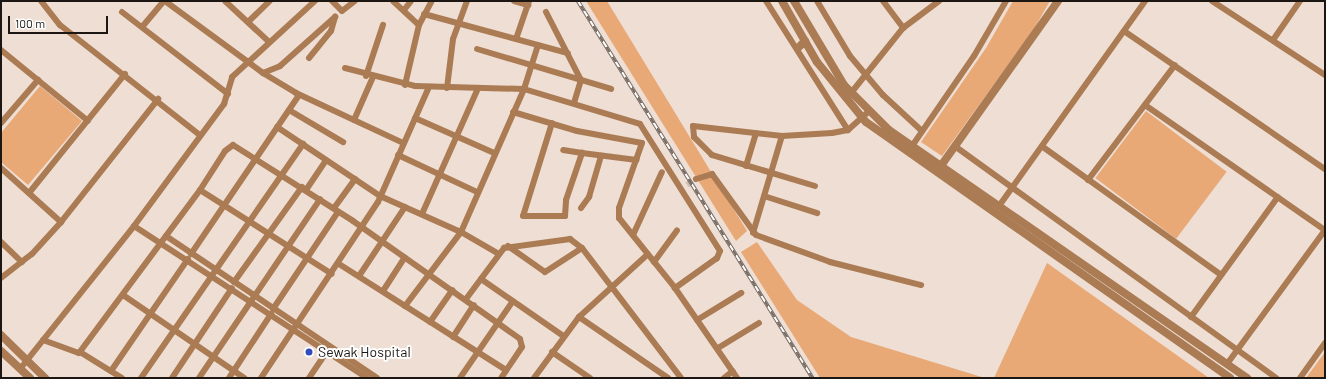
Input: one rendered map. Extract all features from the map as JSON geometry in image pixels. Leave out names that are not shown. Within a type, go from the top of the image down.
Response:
[{"type":"street","points":[[41,1],[60,25],[158,99],[200,135]]},
{"type":"street","points":[[142,27],[165,1],[246,63],[264,72],[299,95],[404,143]]},
{"type":"street","points":[[225,1],[268,41]]},
{"type":"street","points":[[248,22],[270,1]]},
{"type":"street","points":[[20,369],[134,226],[200,135],[228,94],[228,82],[268,41],[315,1]]},
{"type":"street","points":[[332,1],[342,11],[355,1]]},
{"type":"street","points":[[393,1],[420,25]]},
{"type":"street","points":[[404,10],[411,1]]},
{"type":"street","points":[[405,85],[420,25],[424,14],[432,1]]},
{"type":"street","points":[[447,88],[457,25],[467,1]]},
{"type":"street","points":[[514,1],[528,3],[516,39]]},
{"type":"street","points":[[766,1],[798,48],[848,130]]},
{"type":"street","points":[[782,1],[805,41],[844,99],[910,149],[1230,378]]},
{"type":"street","points":[[794,1],[865,115]]},
{"type":"street","points":[[817,1],[867,75],[922,131]]},
{"type":"street","points":[[883,1],[904,28]]},
{"type":"street","points":[[851,93],[904,28],[939,1]]},
{"type":"street","points":[[910,149],[974,56],[1006,1]]},
{"type":"street","points":[[939,169],[1058,1]]},
{"type":"street","points":[[999,206],[1043,147],[1145,1]]},
{"type":"street","points":[[1212,1],[1324,72]]},
{"type":"street","points":[[1274,40],[1300,1]]},
{"type":"street","points":[[122,12],[228,94]]},
{"type":"street","points":[[546,12],[581,80],[574,103]]},
{"type":"street","points":[[424,14],[457,25],[568,53]]},
{"type":"street","points":[[264,72],[280,66],[335,17],[331,31],[309,58]]},
{"type":"street","points":[[354,120],[369,77],[383,25]]},
{"type":"street","points":[[1124,31],[1325,169]]},
{"type":"street","points":[[798,48],[805,41]]},
{"type":"street","points":[[405,306],[461,232],[494,153],[524,89],[538,45]]},
{"type":"street","points":[[477,49],[611,88]]},
{"type":"street","points":[[2,52],[88,121]]},
{"type":"street","points":[[1088,180],[1175,65]]},
{"type":"street","points":[[345,68],[369,77],[405,85],[447,88],[524,89],[640,124],[685,187],[720,254],[675,288]]},
{"type":"street","points":[[29,193],[124,74]]},
{"type":"street","points":[[1,123],[38,80]]},
{"type":"street","points":[[261,378],[294,327],[339,264],[380,196],[429,87]]},
{"type":"street","points":[[422,214],[478,88]]},
{"type":"street","points":[[111,371],[299,95]]},
{"type":"street","points":[[1,278],[22,262],[60,222],[158,99]]},
{"type":"street","points":[[1145,105],[1325,230],[1227,364]]},
{"type":"street","points":[[289,110],[343,142]]},
{"type":"street","points":[[513,112],[589,134],[641,142],[637,160],[618,214],[675,288],[738,378]]},
{"type":"street","points":[[815,186],[746,166],[706,151],[694,137],[693,126],[782,136],[848,130],[865,115]]},
{"type":"street","points":[[415,118],[494,153]]},
{"type":"street","points":[[552,123],[523,216],[564,218],[582,154]]},
{"type":"street","points":[[278,126],[380,196],[461,232],[499,254]]},
{"type":"street","points":[[746,166],[756,133]]},
{"type":"street","points":[[753,233],[782,136]]},
{"type":"street","points":[[141,378],[303,144]]},
{"type":"street","points":[[80,352],[200,190],[229,147],[234,145],[362,227],[466,299],[523,344],[501,378]]},
{"type":"street","points":[[956,147],[1276,378]]},
{"type":"street","points":[[1043,147],[1221,275]]},
{"type":"street","points":[[563,150],[582,154],[637,160]]},
{"type":"street","points":[[398,155],[477,192]]},
{"type":"street","points":[[581,208],[589,197],[601,156]]},
{"type":"street","points":[[172,378],[233,285],[326,160]]},
{"type":"street","points":[[1,168],[60,222]]},
{"type":"street","points":[[939,169],[999,206],[1247,378]]},
{"type":"street","points":[[633,235],[662,172]]},
{"type":"street","points":[[696,179],[712,174],[753,233],[809,256],[922,285]]},
{"type":"street","points":[[229,378],[308,258],[355,179]]},
{"type":"street","points":[[200,190],[332,274]]},
{"type":"street","points":[[764,196],[818,213]]},
{"type":"street","points":[[1191,317],[1278,197]]},
{"type":"street","points":[[198,378],[251,298],[320,199]]},
{"type":"street","points":[[359,276],[405,207]]},
{"type":"street","points":[[134,226],[164,239],[341,358],[367,378]]},
{"type":"street","points":[[654,262],[678,230]]},
{"type":"street","points":[[466,299],[499,254],[508,246],[563,238],[574,241],[582,248],[681,378]]},
{"type":"street","points":[[1,242],[22,262]]},
{"type":"street","points":[[508,246],[545,272],[582,248]]},
{"type":"street","points":[[534,378],[562,335],[579,317],[648,254]]},
{"type":"street","points":[[383,292],[405,257]]},
{"type":"street","points":[[339,264],[506,370]]},
{"type":"street","points":[[480,279],[562,335]]},
{"type":"street","points":[[430,322],[452,290]]},
{"type":"street","points":[[698,320],[741,294]]},
{"type":"street","points":[[123,295],[194,346],[244,378]]},
{"type":"street","points":[[460,378],[513,301]]},
{"type":"street","points":[[454,337],[474,305]]},
{"type":"street","points":[[579,317],[668,378]]},
{"type":"street","points":[[718,348],[759,323]]},
{"type":"street","points":[[294,327],[327,351],[377,378]]},
{"type":"street","points":[[1,335],[28,359],[45,378]]},
{"type":"street","points":[[43,340],[75,353],[80,352],[122,378]]},
{"type":"street","points":[[1300,378],[1325,343]]},
{"type":"street","points":[[1,351],[29,378]]},
{"type":"street","points":[[310,378],[327,351]]},
{"type":"street","points":[[552,352],[590,378]]},
{"type":"street","points":[[724,378],[733,371]]},
{"type":"shaded area","points":[[586,1],[607,1],[747,231],[736,241]]},
{"type":"shaded area","points":[[1013,1],[1050,1],[1032,32],[942,156],[921,142],[986,48]]},
{"type":"shaded area","points":[[40,86],[82,121],[28,185],[1,162],[1,133]]},
{"type":"shaded area","points":[[1146,111],[1227,172],[1176,239],[1095,178]]},
{"type":"shaded area","points":[[757,242],[797,300],[851,337],[985,378],[820,378],[741,252]]},
{"type":"shaded area","points":[[1047,263],[1209,378],[994,378]]},
{"type":"shaded area","points":[[1325,352],[1325,378],[1306,378]]},
{"type":"tunnel","points":[[687,185],[696,179]]},
{"type":"railway","points":[[578,1],[813,378]]},
{"type":"place","name":"Sewak Hospital","points":[[309,352]]}]
